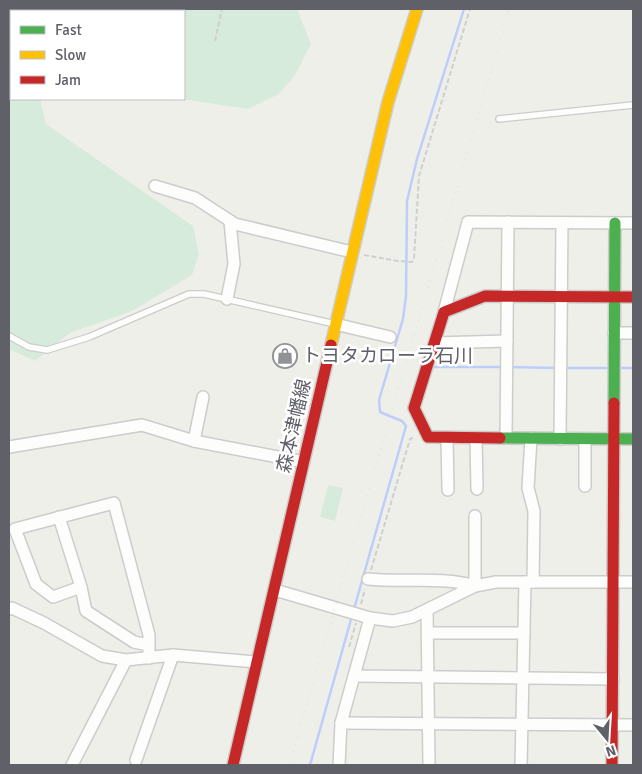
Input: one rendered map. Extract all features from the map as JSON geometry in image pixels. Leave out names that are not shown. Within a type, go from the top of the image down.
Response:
[{"type":"street","name":"森本津幡線","points":[[233,765],[388,102],[417,9]]},
{"type":"street","points":[[155,186],[195,198],[235,224],[352,252]]},
{"type":"street","points":[[227,299],[234,264],[230,221]]},
{"type":"street","points":[[633,223],[468,222],[444,312],[414,408],[428,437],[633,439]]},
{"type":"street","points":[[506,438],[508,222]]},
{"type":"street","points":[[560,438],[562,223]]},
{"type":"street","points":[[612,765],[615,582],[615,223]]},
{"type":"street","points":[[444,312],[485,296],[633,297]]},
{"type":"street","points":[[335,324],[390,336]]},
{"type":"street","points":[[614,333],[633,333]]},
{"type":"street","points":[[435,343],[506,341]]},
{"type":"street","points":[[194,441],[202,397]]},
{"type":"street","points":[[9,447],[142,425],[194,441],[304,462]]},
{"type":"street","points":[[447,438],[448,490]]},
{"type":"street","points":[[476,438],[477,488]]},
{"type":"street","points":[[521,765],[524,633],[534,511],[528,488],[531,438]]},
{"type":"street","points":[[585,486],[586,439]]},
{"type":"street","points":[[81,588],[53,597],[36,584],[15,529],[114,503],[149,634],[149,658]]},
{"type":"street","points":[[475,516],[475,586]]},
{"type":"street","points":[[59,517],[81,588],[86,611],[134,642],[148,645]]},
{"type":"street","points":[[368,579],[461,582],[475,586]]},
{"type":"street","points":[[275,590],[370,618],[394,621],[412,617],[475,586],[496,582],[633,582]]},
{"type":"street","points":[[10,606],[102,656],[126,660],[173,655],[257,662]]},
{"type":"street","points":[[427,610],[429,765]]},
{"type":"street","points":[[339,765],[341,723],[370,618]]},
{"type":"street","points":[[428,633],[524,633]]},
{"type":"street","points":[[136,760],[173,655]]},
{"type":"street","points":[[72,765],[126,660]]},
{"type":"street","points":[[354,676],[613,679]]},
{"type":"street","points":[[341,723],[633,725]]},
{"type":"lane","points":[[499,119],[633,105]]},
{"type":"lane","points":[[9,336],[29,347],[47,350],[89,337],[189,294],[204,294],[335,324]]},
{"type":"path","points":[[215,41],[222,9]]},
{"type":"path","points":[[352,252],[400,262],[412,262],[414,259],[419,176],[470,9]]},
{"type":"path","points":[[349,647],[353,613],[368,579],[410,438],[427,434]]},
{"type":"green space","points":[[9,9],[297,9],[311,44],[295,75],[279,94],[248,109],[185,100],[185,10],[10,10],[10,100],[40,100],[46,124],[193,226],[199,254],[192,275],[132,311],[70,333],[35,361],[9,349]]},
{"type":"green space","points":[[328,485],[343,488],[335,521],[320,517]]},
{"type":"waterway","points":[[354,609],[406,426],[402,421],[380,412],[379,400],[403,319],[406,296],[407,201],[417,159],[464,9]]},
{"type":"waterway","points":[[432,367],[504,367]]},
{"type":"waterway","points":[[510,367],[557,368]]},
{"type":"waterway","points":[[563,368],[608,368]]},
{"type":"waterway","points":[[621,368],[633,368]]},
{"type":"waterway","points":[[310,765],[352,616]]},
{"type":"railway","points":[[289,765],[509,9]]},
{"type":"traffic: fast","points":[[614,403],[615,223]]},
{"type":"traffic: fast","points":[[500,438],[633,439]]},
{"type":"traffic: slow","points":[[331,345],[388,102],[417,9]]},
{"type":"traffic: jam","points":[[500,438],[428,437],[414,408],[444,312],[485,296],[633,297]]},
{"type":"traffic: jam","points":[[233,765],[331,345]]},
{"type":"traffic: jam","points":[[612,765],[614,403]]},
{"type":"place","name":"トヨタカローラ石川","points":[[285,356]]}]
